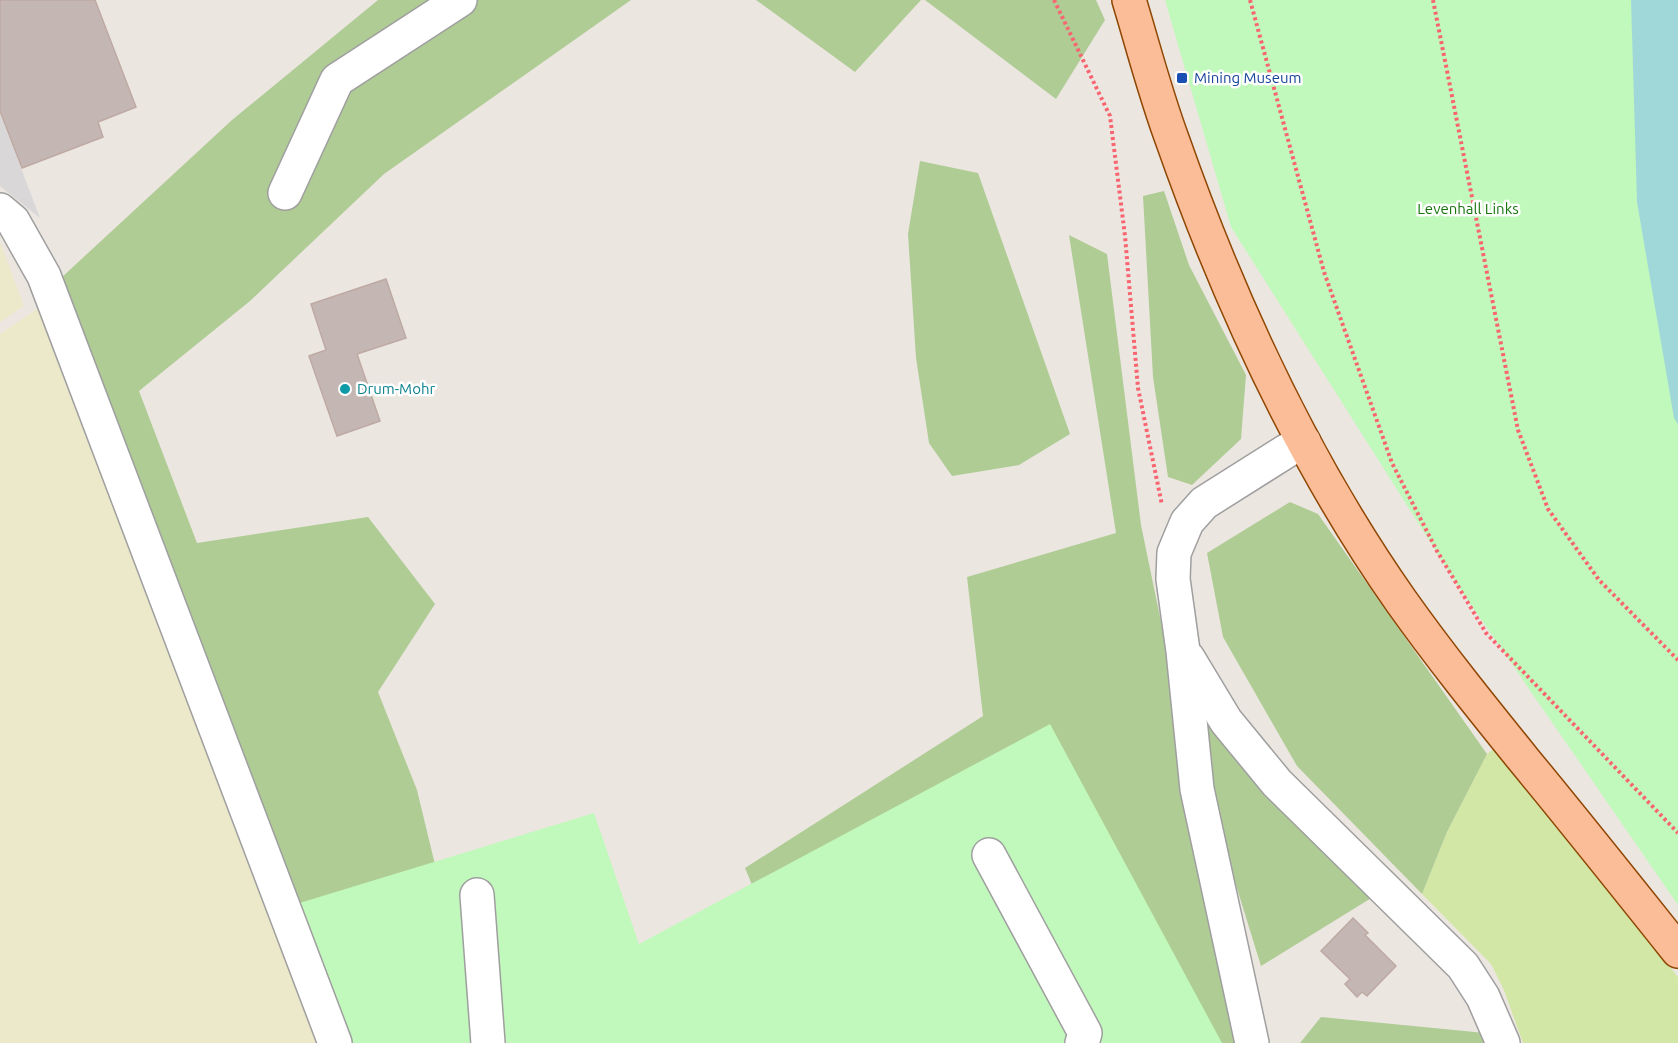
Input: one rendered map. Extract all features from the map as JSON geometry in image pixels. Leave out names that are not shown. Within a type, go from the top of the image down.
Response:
[{"type":"main road","points":[[1129,0],[1170,135],[1209,240],[1260,357],[1304,442],[1344,512],[1400,599],[1433,645],[1678,951]]},
{"type":"street","points":[[285,193],[337,80],[460,0]]},
{"type":"street","points":[[0,210],[13,221],[44,276],[335,1043]]},
{"type":"street","points":[[1252,1043],[1197,789],[1173,579],[1174,553],[1187,522],[1204,502],[1304,442]]},
{"type":"street","points":[[1183,651],[1226,721],[1277,783],[1462,966],[1483,997],[1503,1043]]},
{"type":"street","points":[[989,855],[1085,1034],[1082,1043]]},
{"type":"street","points":[[477,895],[488,1043]]},
{"type":"path","points":[[1054,0],[1110,116],[1125,236],[1138,388],[1156,483],[1174,553]]},
{"type":"path","points":[[1250,0],[1324,272],[1392,463],[1437,551],[1486,633],[1678,833]]},
{"type":"path","points":[[1433,0],[1518,430],[1548,509],[1599,580],[1678,660]]},
{"type":"shaded area","points":[[0,113],[40,218],[0,186]]},
{"type":"shaded area","points":[[0,242],[24,306],[0,322]]},
{"type":"shaded area","points":[[43,305],[321,1043],[0,1043],[0,334]]},
{"type":"green space","points":[[378,0],[631,0],[384,174],[250,301],[139,391],[197,543],[368,517],[435,604],[378,692],[417,790],[458,960],[354,1043],[61,278],[232,120]]},
{"type":"green space","points":[[756,0],[921,0],[855,72]]},
{"type":"green space","points":[[925,0],[1096,0],[1105,20],[1056,99]]},
{"type":"green space","name":"Levenhall Links","points":[[1165,0],[1678,0],[1678,905],[1458,586],[1231,227]]},
{"type":"green space","points":[[920,161],[978,173],[1070,434],[1019,465],[952,476],[929,443],[916,358],[908,234]]},
{"type":"green space","points":[[1164,191],[1189,265],[1246,375],[1241,439],[1192,485],[1168,477],[1153,377],[1143,196]]},
{"type":"green space","points":[[1069,235],[1107,254],[1141,525],[1248,1043],[1220,1043],[768,923],[745,868],[983,716],[967,577],[1116,533]]},
{"type":"green space","points":[[1290,502],[1318,514],[1487,754],[1447,832],[1422,894],[1297,766],[1223,637],[1207,553]]},
{"type":"green space","points":[[1203,716],[1373,897],[1261,966],[1206,788]]},
{"type":"green space","points":[[1050,724],[1222,1043],[344,1043],[293,905],[594,813],[639,944]]},
{"type":"green space","points":[[1496,747],[1678,977],[1678,1043],[1523,1043],[1504,990],[1491,964],[1422,894],[1447,832],[1487,754]]},
{"type":"green space","points":[[1321,1017],[1485,1033],[1489,1043],[1300,1043]]},
{"type":"water","points":[[1631,0],[1678,0],[1678,424],[1674,418],[1637,202]]},
{"type":"building","points":[[0,0],[95,0],[136,107],[98,122],[103,137],[22,168],[0,111]]},
{"type":"building","name":"Drum-Mohr","points":[[386,279],[406,338],[357,354],[380,421],[337,436],[309,356],[326,350],[311,304]]},
{"type":"building","points":[[1353,918],[1368,933],[1365,935],[1396,966],[1367,996],[1362,992],[1357,997],[1345,984],[1350,979],[1321,951]]},
{"type":"place","name":"Mining Museum","points":[[1182,78]]},
{"type":"place","name":"Drum-Mohr","points":[[345,389]]}]
